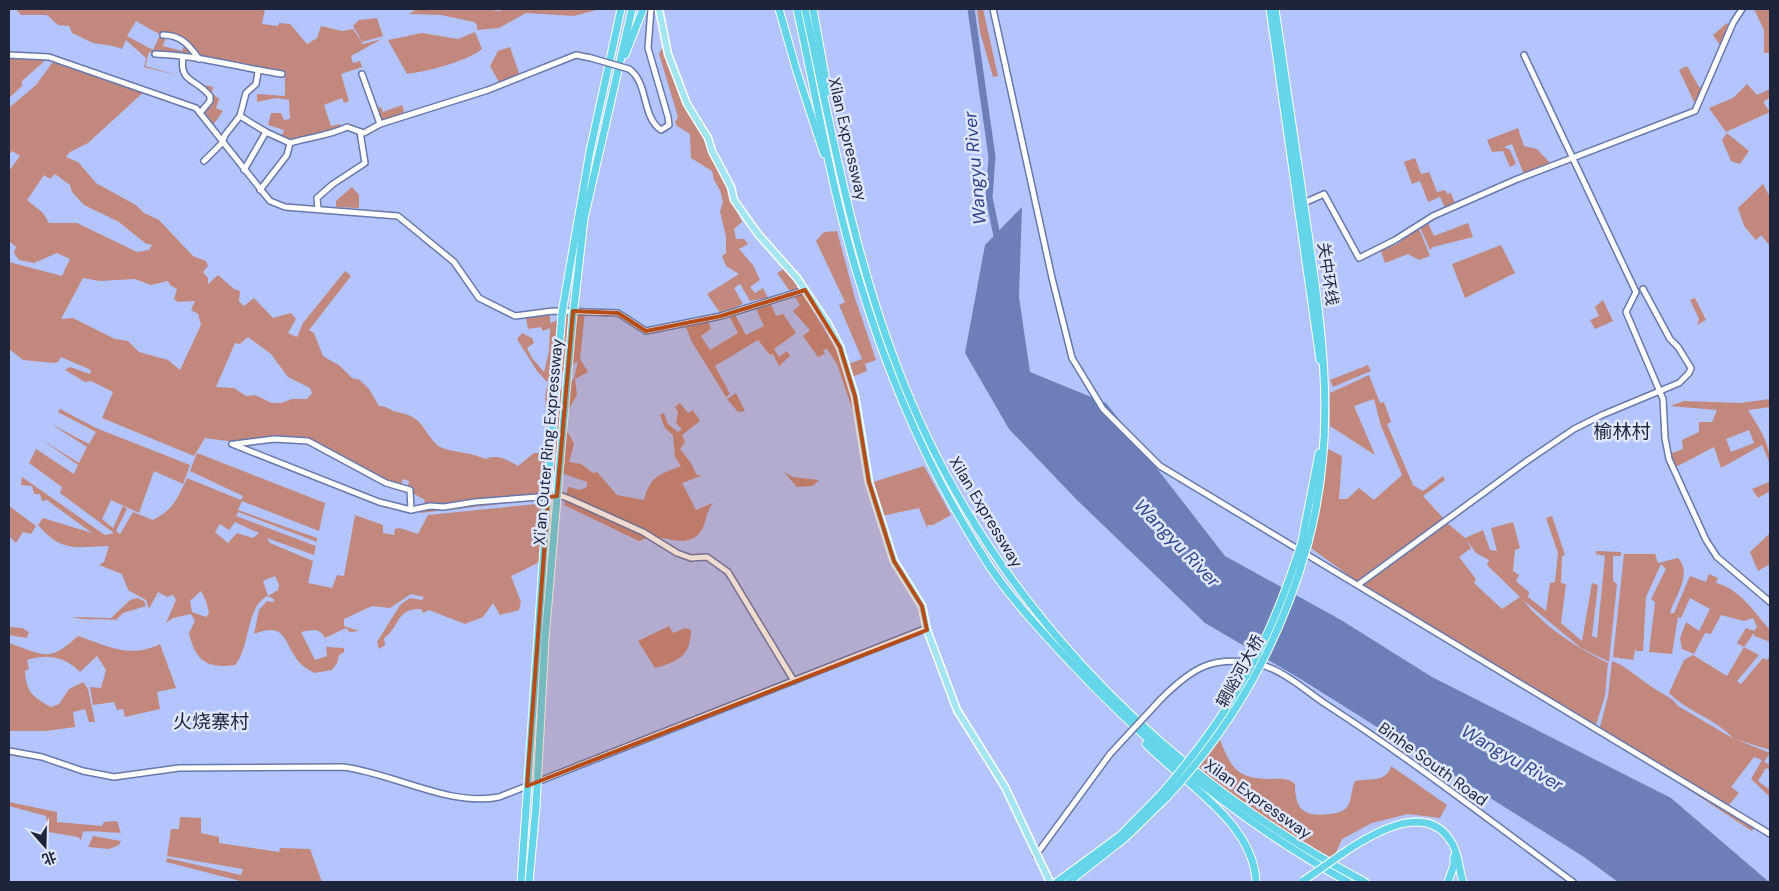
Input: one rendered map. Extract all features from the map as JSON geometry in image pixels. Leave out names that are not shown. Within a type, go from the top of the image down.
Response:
[{"type":"highway","points":[[779,9],[797,72],[837,195]]},
{"type":"highway","name":"Xilan Expressway","points":[[796,9],[837,195],[859,281],[887,362],[918,436],[991,568],[1032,621],[1104,697],[1151,743],[1230,808],[1309,860],[1350,879],[1366,882]]},
{"type":"highway","name":"Xilan Expressway","points":[[805,9],[846,198],[874,301],[895,362],[925,434],[960,501],[997,560],[1037,616],[1135,720],[1184,763],[1274,830],[1350,879]]},
{"type":"highway","points":[[813,9],[846,198]]},
{"type":"highway","name":"关中环线","points":[[1270,9],[1316,324],[1322,380],[1322,437],[1305,542]]},
{"type":"highway","name":"关中环线","points":[[1275,9],[1321,324],[1326,380],[1325,437],[1321,480],[1305,542]]},
{"type":"highway","name":"Xi'an Outer Ring Expressway","points":[[521,882],[562,310],[580,198],[621,10]]},
{"type":"highway","name":"Xi'an Outer Ring Expressway","points":[[529,882],[536,807],[545,639],[573,311],[584,219],[631,11]]},
{"type":"highway","points":[[617,75],[642,12]]},
{"type":"highway","name":"辋峪河大桥","points":[[1164,795],[1216,726],[1245,679],[1278,613],[1305,542]]},
{"type":"highway","points":[[1104,697],[1155,754],[1235,828],[1249,850],[1254,864],[1256,882]]},
{"type":"highway","points":[[1057,882],[1121,835],[1164,795]]},
{"type":"highway","points":[[1069,882],[1125,838],[1164,795]]},
{"type":"highway","points":[[1305,882],[1350,850],[1387,827],[1407,822],[1425,823],[1435,826],[1449,838],[1457,854],[1463,882]]},
{"type":"highway","points":[[1350,850],[1391,829],[1408,826],[1426,828],[1443,837],[1452,849],[1454,865],[1448,882]]},
{"type":"main road","points":[[659,9],[668,54],[687,104],[708,138],[712,151],[731,187],[734,200],[805,290],[840,346],[855,396],[869,482],[894,561],[922,606],[928,630],[956,710],[1005,787],[1050,882]]},
{"type":"street","points":[[240,116],[266,132],[290,143],[330,134],[346,127],[364,133],[380,124],[488,90],[576,55],[629,69],[639,79],[654,125],[660,130],[665,129],[669,125],[668,117],[648,48],[651,9]]},
{"type":"street","points":[[993,9],[1052,278],[1072,358],[1103,408],[1160,466],[1234,512],[1359,584],[1770,834]]},
{"type":"street","points":[[1304,203],[1324,194],[1359,258],[1395,240],[1433,216],[1574,157],[1695,111],[1733,23],[1742,9]]},
{"type":"street","points":[[163,35],[174,35],[187,43],[199,59]]},
{"type":"street","points":[[155,54],[199,59],[258,72],[282,74]]},
{"type":"street","points":[[9,55],[49,57],[196,108],[270,201],[284,207],[398,216],[454,262],[479,298],[515,316],[553,311],[618,313],[646,331],[721,316],[805,290]]},
{"type":"street","points":[[1524,56],[1574,157],[1636,292],[1626,312],[1663,399],[1665,438],[1669,459],[1706,540],[1717,557],[1770,602]]},
{"type":"street","points":[[183,57],[181,71],[185,77],[210,96],[210,101],[200,113]]},
{"type":"street","points":[[204,161],[222,142],[225,134],[240,116],[246,93],[256,84],[258,72]]},
{"type":"street","points":[[362,74],[380,124]]},
{"type":"street","points":[[244,170],[266,132]]},
{"type":"street","points":[[318,209],[317,198],[333,184],[365,163],[360,132]]},
{"type":"street","points":[[260,190],[287,155],[290,143]]},
{"type":"street","points":[[1359,584],[1527,461],[1574,430],[1602,415],[1679,383],[1689,374],[1691,368],[1678,347],[1670,339],[1643,289]]},
{"type":"street","points":[[411,510],[410,490],[386,483],[308,441],[274,440],[232,444],[378,502],[411,510],[475,502],[562,496],[643,532],[677,553],[691,558],[707,557],[728,572],[794,681]]},
{"type":"street","points":[[9,751],[42,757],[83,771],[114,777],[179,768],[343,767],[368,770],[450,795],[482,800],[499,797],[922,630],[928,630]]},
{"type":"street","name":"Binhe South Road","points":[[1036,855],[1110,754],[1187,674],[1206,665],[1221,662],[1249,663],[1274,671],[1403,757],[1574,882]]},
{"type":"highlighted area","points":[[805,290],[840,347],[855,396],[869,482],[894,561],[922,606],[927,630],[527,786],[548,497],[557,496],[573,311],[618,313],[646,331],[721,316]]},
{"type":"shaded area","points":[[16,9],[265,9],[262,24],[278,26],[279,23],[290,24],[307,44],[317,38],[321,26],[342,31],[353,29],[363,44],[382,39],[351,56],[353,63],[360,61],[362,67],[341,74],[349,101],[344,103],[342,98],[324,105],[331,126],[340,124],[341,128],[287,143],[267,133],[282,135],[284,130],[268,125],[271,113],[281,113],[284,120],[290,119],[289,100],[276,98],[257,102],[257,94],[285,96],[285,76],[233,68],[203,60],[193,52],[186,42],[176,35],[169,33],[159,34],[136,21],[127,36],[153,50],[159,37],[167,34],[163,46],[182,51],[185,44],[198,59],[149,52],[145,66],[180,76],[144,67],[146,58],[126,40],[122,49],[93,43],[72,33],[69,26],[58,25],[47,15],[21,15]]},
{"type":"shaded area","points":[[417,9],[483,9],[499,11],[507,9],[600,9],[574,16],[526,13],[499,28],[477,30],[477,25],[474,22],[441,15],[409,14]]},
{"type":"shaded area","points":[[977,9],[983,9],[998,76],[993,77],[980,32]]},
{"type":"shaded area","points":[[1754,9],[1770,9],[1769,53],[1764,53],[1764,30]]},
{"type":"shaded area","points":[[377,18],[383,36],[362,42],[353,26],[359,20]]},
{"type":"shaded area","points":[[1727,23],[1731,27],[1722,48],[1713,35]]},
{"type":"shaded area","points":[[475,32],[482,49],[475,54],[426,71],[407,74],[388,40],[422,33],[458,39]]},
{"type":"shaded area","points":[[510,47],[520,76],[500,84],[490,66],[498,51]]},
{"type":"shaded area","points":[[662,48],[742,222],[734,229],[736,239],[744,239],[748,244],[739,249],[753,265],[760,280],[750,287],[755,293],[763,288],[768,298],[750,301],[740,284],[734,288],[743,304],[721,314],[707,294],[739,274],[726,266],[722,256],[726,253],[726,237],[720,211],[723,202],[712,171],[691,158],[690,134],[677,126],[675,122],[678,117],[659,54]]},
{"type":"shaded area","points":[[9,52],[33,53],[49,57],[22,81],[22,86],[9,98]]},
{"type":"shaded area","points":[[55,59],[147,89],[88,143],[70,152],[66,157],[78,162],[96,183],[136,205],[144,213],[159,220],[193,256],[206,261],[208,266],[203,272],[208,278],[208,284],[218,275],[234,289],[240,291],[239,301],[244,306],[254,298],[273,318],[291,313],[296,319],[288,333],[297,337],[303,323],[345,271],[351,276],[309,330],[314,333],[323,356],[340,366],[352,378],[360,380],[369,389],[379,406],[406,414],[417,420],[437,445],[441,447],[485,459],[502,458],[518,466],[534,453],[545,453],[560,459],[546,445],[548,430],[546,391],[548,384],[553,389],[559,389],[574,379],[578,361],[547,382],[537,371],[517,339],[522,333],[532,338],[534,343],[527,348],[532,358],[544,372],[549,351],[550,328],[543,331],[541,327],[528,329],[526,317],[550,311],[550,323],[562,319],[556,310],[585,312],[580,359],[588,372],[575,379],[577,395],[565,415],[559,416],[574,444],[569,462],[581,464],[593,473],[597,472],[617,495],[644,500],[649,486],[657,477],[681,466],[675,457],[673,435],[665,428],[660,415],[664,413],[668,424],[678,432],[682,429],[676,423],[678,412],[675,407],[680,403],[688,413],[693,410],[700,421],[682,435],[685,442],[680,449],[691,463],[696,474],[701,476],[682,483],[696,510],[713,503],[701,531],[696,536],[685,541],[654,537],[639,541],[564,505],[568,487],[565,486],[580,490],[587,487],[587,482],[547,468],[545,499],[420,513],[425,500],[407,490],[409,481],[403,479],[400,488],[306,439],[241,443],[205,438],[194,456],[102,418],[113,392],[91,381],[85,382],[65,370],[70,367],[90,374],[91,370],[61,357],[58,362],[54,363],[23,360],[9,349],[9,262],[62,276],[70,259],[57,253],[34,263],[19,260],[14,253],[16,247],[9,241],[9,171],[20,156],[12,151],[9,155],[9,108],[36,85]],"holes":[[[55,174],[70,185],[72,192],[84,205],[119,222],[145,243],[152,245],[149,250],[137,252],[77,223],[49,223],[43,213],[27,200],[44,175],[50,179]],[[83,278],[100,281],[135,279],[151,285],[168,281],[170,285],[177,289],[174,299],[178,302],[195,301],[191,310],[198,314],[201,325],[180,370],[168,360],[139,352],[128,341],[115,339],[73,318],[61,319]],[[248,337],[271,354],[288,377],[310,388],[312,393],[307,399],[292,399],[281,403],[272,403],[255,395],[246,396],[234,388],[216,387],[235,343],[240,344]]]},
{"type":"shaded area","points":[[1687,66],[1699,87],[1706,89],[1697,108],[1679,70]]},
{"type":"shaded area","points":[[196,83],[213,87],[212,93],[219,99],[216,108],[223,111],[213,125],[203,109],[210,98]]},
{"type":"shaded area","points":[[1747,84],[1757,95],[1770,89],[1770,97],[1763,102],[1770,112],[1726,132],[1709,108],[1733,98]]},
{"type":"shaded area","points":[[402,105],[404,111],[402,115],[380,124],[374,109],[381,107],[383,112]]},
{"type":"shaded area","points":[[1518,128],[1524,146],[1537,149],[1552,165],[1525,177],[1512,144],[1504,147],[1510,150],[1516,164],[1510,167],[1503,151],[1492,152],[1487,140]]},
{"type":"shaded area","points":[[1727,133],[1749,151],[1740,164],[1731,161],[1722,140]]},
{"type":"shaded area","points":[[1415,158],[1421,174],[1429,172],[1437,192],[1445,190],[1447,194],[1451,193],[1456,206],[1446,210],[1440,197],[1428,202],[1420,181],[1412,184],[1404,162]]},
{"type":"shaded area","points":[[1763,184],[1770,197],[1770,246],[1761,235],[1756,240],[1744,226],[1738,208]]},
{"type":"shaded area","points":[[352,187],[359,195],[359,208],[336,207],[336,201]]},
{"type":"shaded area","points":[[1427,221],[1434,236],[1468,223],[1473,237],[1433,247],[1430,250],[1419,225]]},
{"type":"shaded area","points":[[1418,226],[1430,256],[1419,260],[1408,254],[1385,263],[1381,251],[1399,243]]},
{"type":"shaded area","points":[[837,231],[855,298],[876,360],[865,364],[867,371],[852,377],[848,364],[862,359],[839,305],[845,302],[816,241],[824,232]]},
{"type":"shaded area","points":[[1501,245],[1515,273],[1465,298],[1452,264]]},
{"type":"shaded area","points":[[784,269],[797,285],[797,291],[791,293],[777,273]]},
{"type":"shaded area","points":[[802,293],[839,354],[851,390],[857,423],[837,364],[827,349],[823,350],[825,354],[818,357],[803,336],[810,330],[793,311],[800,305],[793,294]]},
{"type":"shaded area","points":[[1695,298],[1706,320],[1697,325],[1699,319],[1690,300]]},
{"type":"shaded area","points":[[769,300],[776,316],[783,314],[796,333],[774,349],[779,357],[787,351],[790,356],[779,366],[773,354],[770,355],[758,340],[715,366],[730,394],[726,397],[692,342],[685,325],[708,321],[711,329],[701,336],[710,350],[738,333],[728,314],[733,311],[746,335],[764,326],[753,302]]},
{"type":"shaded area","points":[[1603,300],[1613,321],[1595,329],[1590,320],[1599,316],[1595,307]]},
{"type":"shaded area","points":[[1368,365],[1371,371],[1333,387],[1330,380]]},
{"type":"shaded area","points":[[1369,375],[1380,403],[1384,402],[1391,422],[1387,424],[1413,485],[1423,491],[1443,476],[1445,480],[1423,496],[1445,520],[1359,583],[1311,548],[1328,449],[1342,456],[1339,499],[1347,499],[1359,488],[1374,500],[1402,475],[1381,426],[1374,399],[1354,406],[1375,455],[1330,426],[1330,393]]},
{"type":"shaded area","points":[[736,393],[745,411],[738,412],[727,399]]},
{"type":"shaded area","points":[[1770,399],[1770,407],[1748,410],[1766,442],[1770,464],[1762,445],[1721,468],[1714,447],[1672,469],[1666,455],[1683,449],[1682,440],[1699,432],[1699,422],[1712,422],[1717,410],[1670,406],[1684,401],[1740,403]],"holes":[[[1749,430],[1754,443],[1731,452],[1726,439]]]},
{"type":"shaded area","points":[[60,409],[96,428],[190,465],[183,484],[154,471],[139,513],[111,500],[102,519],[113,528],[123,506],[127,509],[116,531],[120,534],[133,512],[153,520],[166,512],[177,498],[187,478],[241,500],[243,496],[190,471],[197,453],[325,503],[319,531],[242,501],[238,510],[317,538],[317,542],[238,512],[236,516],[316,546],[314,555],[267,538],[270,543],[313,561],[308,583],[332,588],[337,575],[344,576],[355,515],[383,525],[383,533],[394,535],[395,529],[400,528],[418,534],[428,515],[546,503],[552,520],[542,552],[552,556],[511,576],[521,602],[519,610],[500,615],[493,603],[483,617],[465,624],[429,610],[423,613],[421,609],[413,610],[403,615],[384,638],[385,645],[379,649],[377,642],[400,605],[410,598],[422,600],[424,597],[411,594],[390,608],[372,606],[344,619],[344,626],[359,631],[350,632],[346,628],[325,638],[318,631],[301,632],[315,660],[327,656],[326,647],[344,648],[344,652],[339,655],[337,663],[332,670],[314,673],[304,667],[295,657],[284,637],[279,632],[265,630],[254,634],[259,610],[267,601],[274,602],[274,599],[267,596],[255,610],[244,648],[235,665],[209,664],[199,656],[192,642],[189,633],[195,621],[191,614],[173,618],[166,623],[176,600],[173,595],[167,597],[158,592],[149,609],[146,600],[128,590],[122,574],[99,565],[104,562],[109,546],[78,547],[62,544],[54,540],[38,525],[43,518],[92,533],[47,500],[42,501],[40,494],[34,494],[32,486],[21,485],[22,477],[105,535],[114,533],[60,493],[62,487],[29,463],[36,449],[74,474],[78,465],[41,439],[79,463],[87,447],[51,424],[89,444],[96,432],[58,412]],"holes":[[[235,522],[259,533],[253,538],[237,533],[228,543],[215,532],[220,524],[229,530]],[[275,576],[279,585],[278,590],[268,596],[263,581]],[[201,591],[209,613],[206,617],[192,612],[190,601]]]},
{"type":"shaded area","points":[[924,466],[951,515],[933,525],[927,525],[928,530],[919,508],[877,517],[870,483]]},
{"type":"shaded area","points":[[784,472],[793,477],[819,480],[813,486],[797,487]]},
{"type":"shaded area","points":[[1769,482],[1770,491],[1758,498],[1752,489]]},
{"type":"shaded area","points":[[9,506],[36,526],[31,534],[23,532],[16,543],[9,536]]},
{"type":"shaded area","points":[[1552,516],[1565,555],[1562,556],[1561,583],[1566,584],[1561,623],[1582,641],[1592,583],[1598,585],[1592,636],[1597,638],[1605,556],[1596,554],[1596,551],[1621,552],[1621,556],[1613,556],[1613,581],[1617,584],[1609,662],[1581,648],[1523,600],[1541,620],[1562,636],[1585,651],[1608,663],[1605,696],[1595,728],[1533,687],[1362,585],[1446,522],[1465,538],[1483,530],[1490,550],[1497,551],[1491,528],[1513,522],[1520,548],[1515,550],[1513,571],[1519,575],[1516,581],[1529,592],[1528,597],[1546,611],[1550,583],[1555,582],[1558,553],[1546,518]],"holes":[[[1466,539],[1476,553],[1489,560],[1487,565],[1520,597],[1502,609],[1474,583],[1476,579],[1459,557],[1471,548]]]},
{"type":"shaded area","points":[[1770,533],[1770,564],[1758,571],[1750,552]]},
{"type":"shaded area","points":[[1624,554],[1655,554],[1658,563],[1678,558],[1684,571],[1682,585],[1670,613],[1674,613],[1690,576],[1706,582],[1709,574],[1718,578],[1716,583],[1725,586],[1739,596],[1770,630],[1770,642],[1754,636],[1754,633],[1744,647],[1737,643],[1746,628],[1754,631],[1757,627],[1753,618],[1744,621],[1721,615],[1711,634],[1705,633],[1694,654],[1682,649],[1680,638],[1686,622],[1699,631],[1710,609],[1690,598],[1681,618],[1678,617],[1672,654],[1649,652],[1655,602],[1651,599],[1666,569],[1661,564],[1646,597],[1643,651],[1636,651],[1636,647],[1633,660],[1613,657]]},
{"type":"shaded area","points":[[137,598],[144,601],[146,606],[123,613],[116,620],[72,617],[111,618],[130,600]]},
{"type":"shaded area","points":[[669,626],[673,633],[685,628],[691,630],[686,652],[677,660],[655,668],[638,641]]},
{"type":"shaded area","points":[[9,627],[22,628],[29,632],[27,638],[9,635]]},
{"type":"shaded area","points":[[78,636],[109,647],[129,651],[160,644],[176,688],[157,692],[160,709],[125,717],[123,709],[117,710],[114,702],[93,705],[90,687],[101,688],[106,670],[97,656],[80,672],[69,663],[56,658],[34,658],[27,660],[29,669],[25,671],[27,684],[35,697],[51,707],[59,704],[69,689],[83,682],[88,689],[95,722],[89,722],[85,709],[73,712],[75,727],[46,731],[9,731],[9,643],[30,651],[46,654],[60,650]]},
{"type":"shaded area","points":[[1744,647],[1759,655],[1737,681],[1741,684],[1763,658],[1767,660],[1770,656],[1770,750],[1735,739],[1770,753],[1764,762],[1770,765],[1770,770],[1766,768],[1758,781],[1770,790],[1770,797],[1751,779],[1762,760],[1754,757],[1731,787],[1739,793],[1727,807],[1754,828],[1752,831],[1599,731],[1608,696],[1612,661],[1628,669],[1669,697],[1678,706],[1734,739],[1719,726],[1669,693],[1684,660],[1693,655],[1727,676]]},
{"type":"shaded area","points":[[1220,740],[1232,764],[1242,773],[1257,778],[1286,779],[1295,784],[1295,793],[1299,806],[1307,813],[1320,815],[1343,810],[1349,804],[1355,781],[1376,779],[1386,775],[1391,766],[1447,805],[1440,818],[1408,814],[1372,823],[1342,839],[1333,859],[1279,829],[1198,769]]},
{"type":"shaded area","points":[[9,802],[57,812],[57,822],[102,826],[104,822],[117,821],[121,833],[85,831],[81,840],[78,837],[48,832],[46,816],[9,806]]},
{"type":"shaded area","points":[[180,817],[201,818],[201,833],[219,837],[219,843],[279,852],[280,848],[310,849],[322,882],[244,882],[166,862],[167,858],[241,875],[243,869],[167,856],[171,829],[179,829]]},
{"type":"shaded area","points":[[93,836],[121,841],[119,845],[109,849],[88,847]]},
{"type":"water","points":[[1022,207],[1019,297],[1030,372],[1106,403],[1225,556],[1341,620],[1432,677],[1671,798],[1769,882],[1618,882],[1584,857],[1299,678],[1205,623],[1077,500],[1009,429],[965,353],[985,245]]},
{"type":"waterway","name":"Wangyu River","points":[[971,9],[992,157],[989,197],[998,241]]},
{"type":"district","name":"榆林村","points":[[1622,431]]},
{"type":"district","name":"火烧寨村","points":[[211,721]]}]
